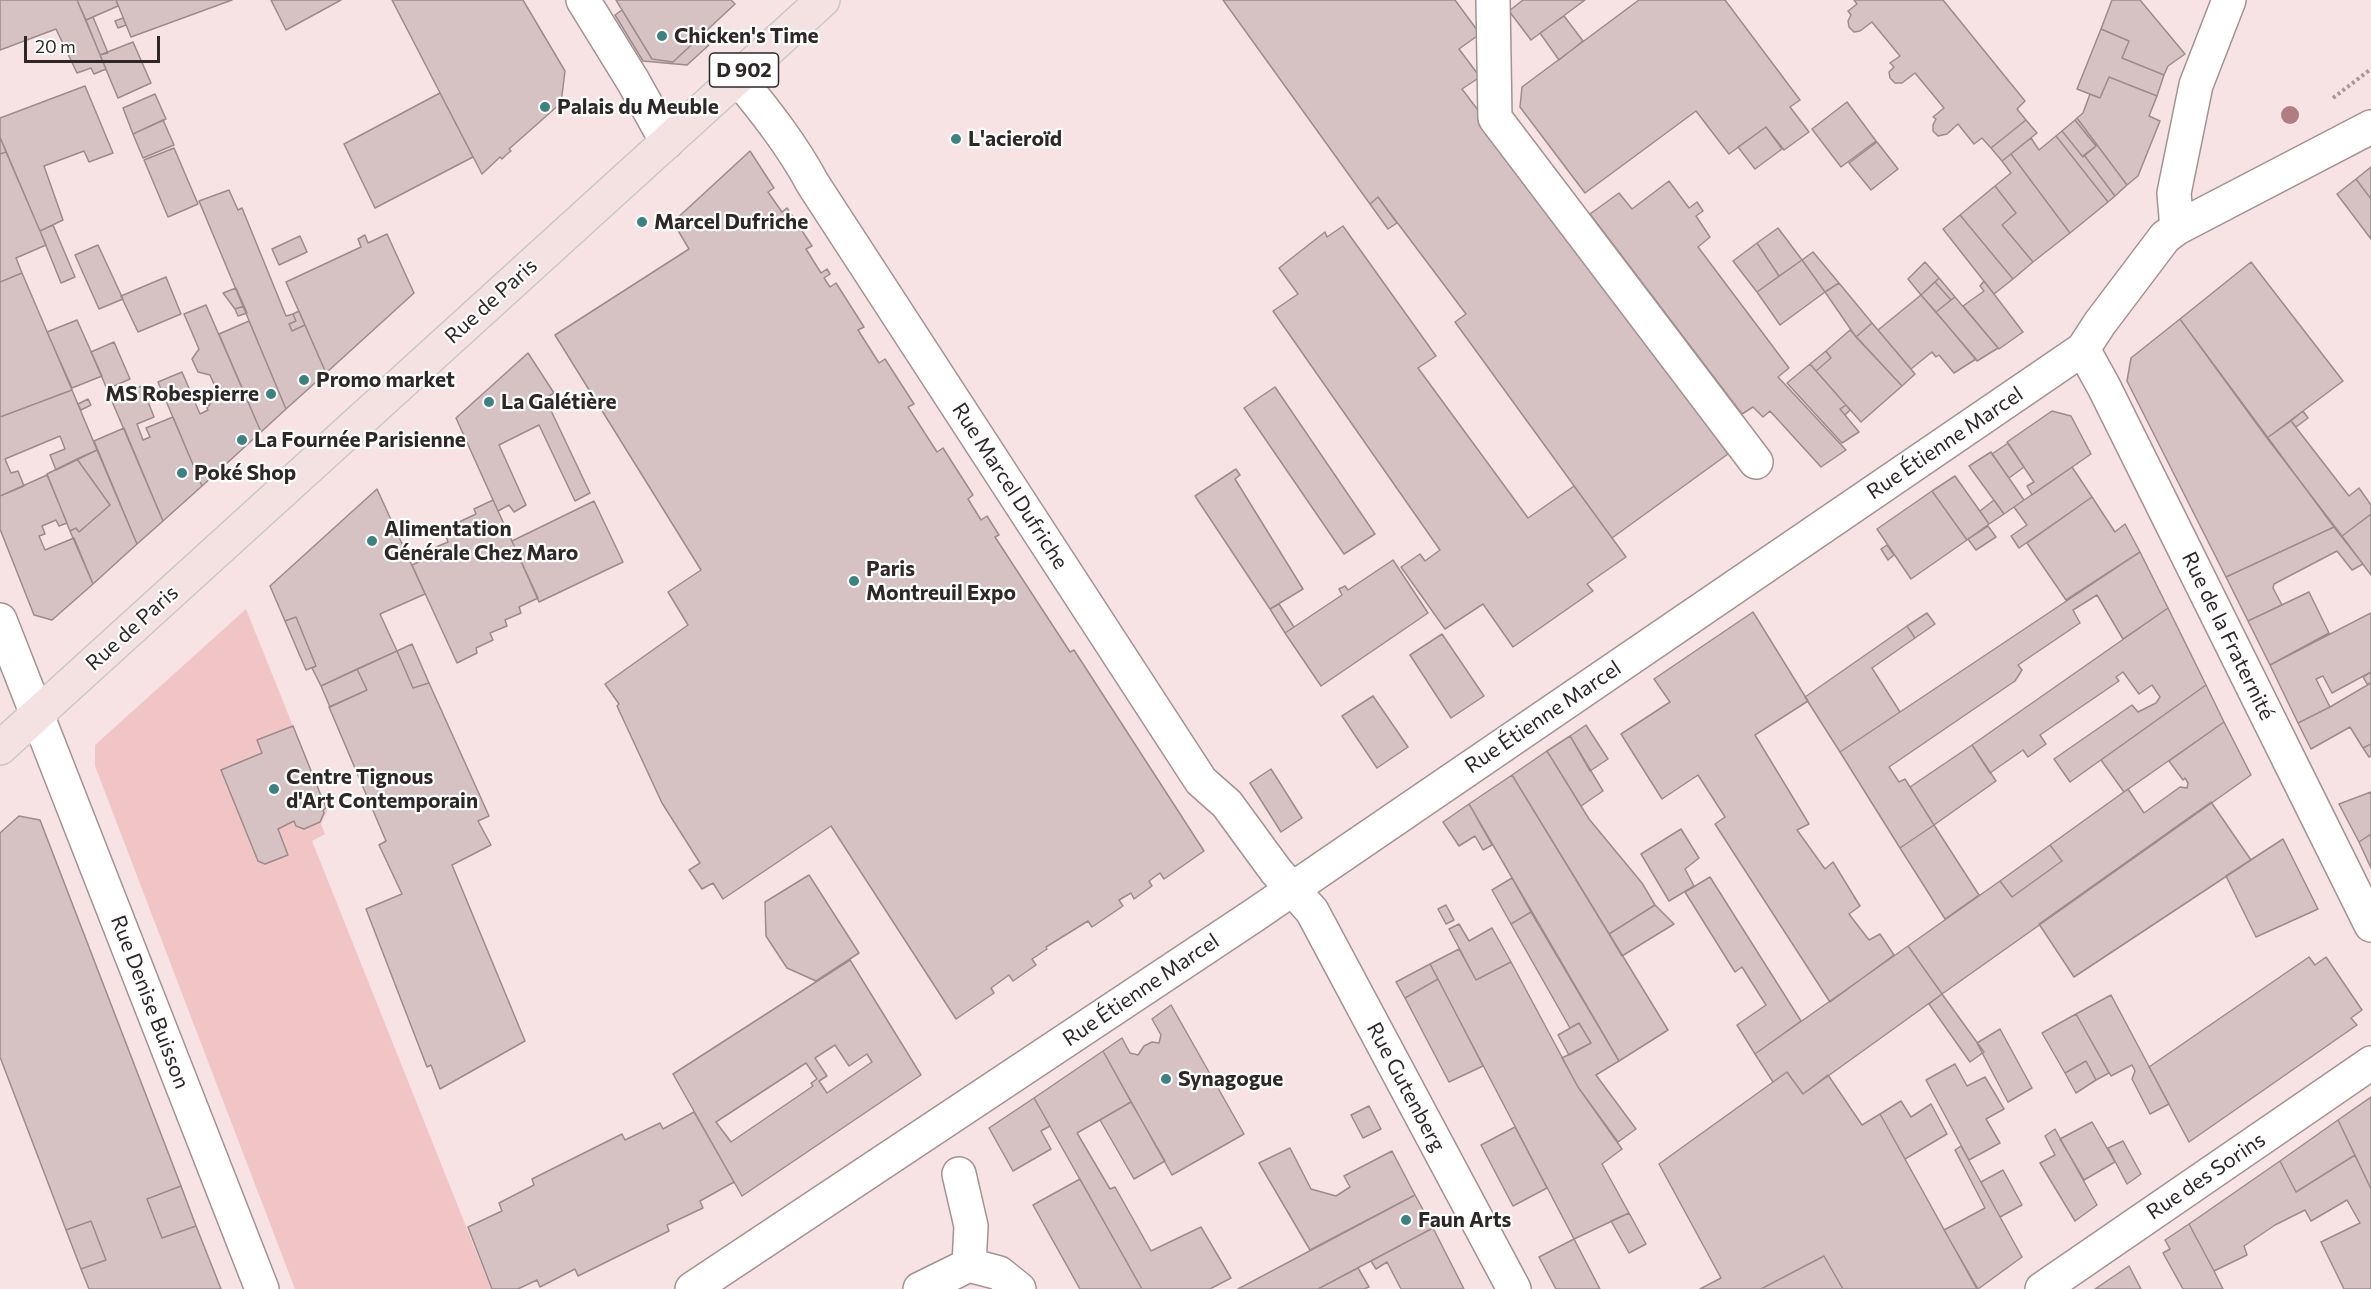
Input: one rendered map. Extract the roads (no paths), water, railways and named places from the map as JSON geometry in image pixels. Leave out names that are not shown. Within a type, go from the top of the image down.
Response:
[{"type":"main road","name":"Rue de Paris","points":[[0,748],[823,0]]},
{"type":"street","points":[[583,0],[667,142]]},
{"type":"street","points":[[1493,0],[1495,118],[1756,462]]},
{"type":"street","points":[[2177,228],[2174,193],[2196,85],[2229,0]]},
{"type":"street","name":"Rue Marcel Dufriche","points":[[737,77],[796,153],[813,184],[1201,780],[1227,804],[1292,889]]},
{"type":"street","name":"Rue Étienne Marcel","points":[[692,1289],[1292,889],[2083,349],[2165,237],[2177,228],[2371,127]]},
{"type":"street","name":"Rue de la Fraternité","points":[[2083,349],[2371,925]]},
{"type":"street","name":"Rue Denise Buisson","points":[[0,620],[262,1289]]},
{"type":"street","name":"Rue Gutenberg","points":[[1292,889],[1312,911],[1514,1289]]},
{"type":"street","name":"Rue des Sorins","points":[[2042,1289],[2371,1063]]},
{"type":"street","points":[[959,1174],[971,1226],[969,1265]]},
{"type":"street","points":[[920,1289],[969,1265],[999,1273],[1019,1289]]},
{"type":"place","name":"Chicken's Time","points":[[662,36]]},
{"type":"place","name":"Palais du Meuble","points":[[545,107]]},
{"type":"place","name":"L'acieroïd","points":[[956,139]]},
{"type":"place","name":"Marcel Dufriche","points":[[642,222]]},
{"type":"place","name":"Promo market","points":[[304,380]]},
{"type":"place","name":"MS Robespierre","points":[[271,394]]},
{"type":"place","name":"La Galétière","points":[[489,402]]},
{"type":"place","name":"La Fournée Parisienne","points":[[242,440]]},
{"type":"place","name":"Poké Shop","points":[[182,473]]},
{"type":"place","name":"Alimentation Générale Chez Maro","points":[[372,541]]},
{"type":"place","name":"Paris Montreuil Expo","points":[[854,581]]},
{"type":"place","name":"Centre Tignous d'Art Contemporain","points":[[274,789]]},
{"type":"place","name":"Synagogue","points":[[1166,1079]]},
{"type":"place","name":"Faun Arts","points":[[1406,1220]]}]
